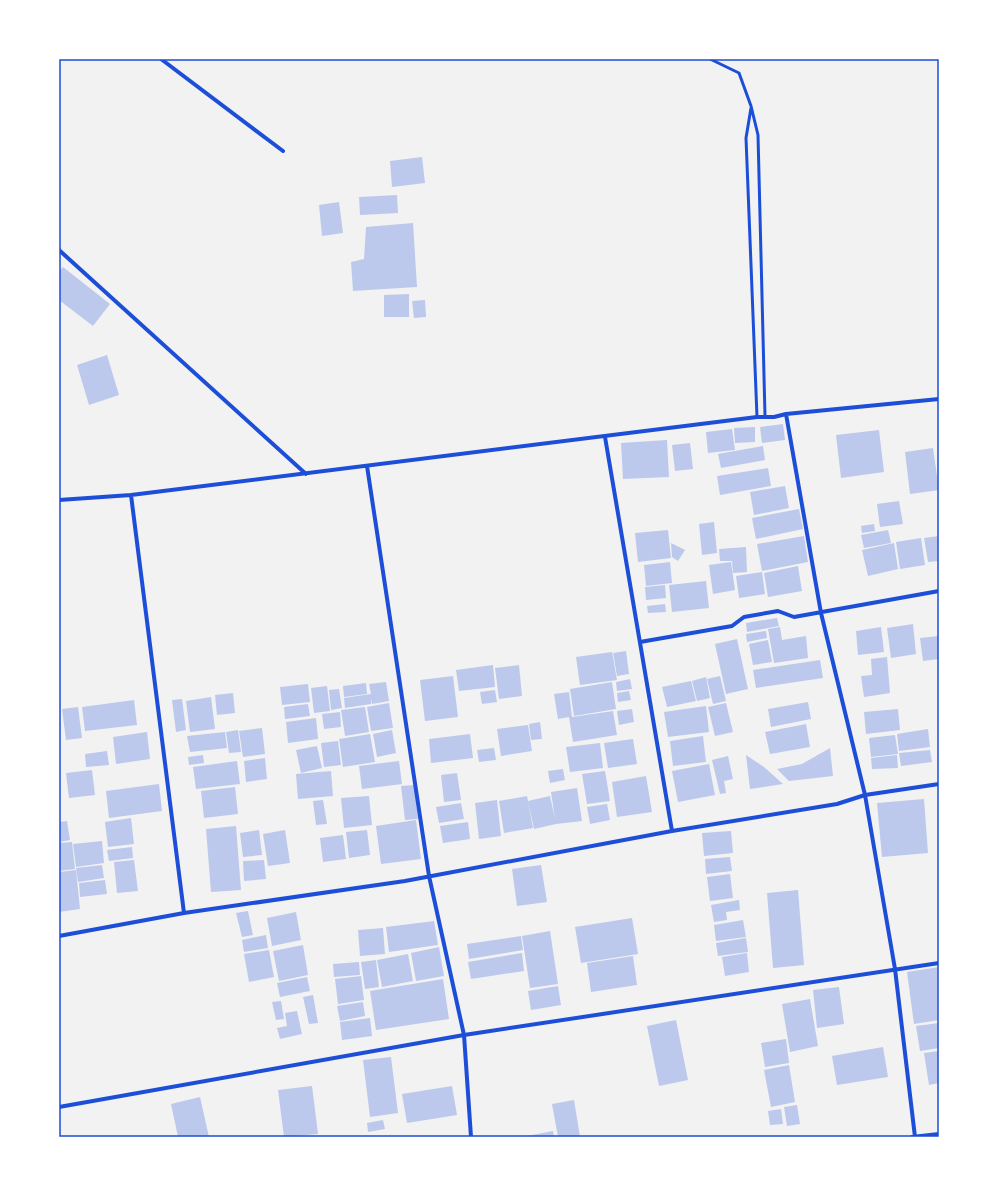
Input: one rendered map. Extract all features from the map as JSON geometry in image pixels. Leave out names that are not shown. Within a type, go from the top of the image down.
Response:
[{"type":"street","points":[[161,59],[283,151]]},
{"type":"street","points":[[59,250],[306,474]]},
{"type":"street","points":[[59,500],[131,495],[765,416],[774,417],[786,414],[939,399]]},
{"type":"street","points":[[786,414],[821,613],[865,795],[895,969],[915,1137]]},
{"type":"street","points":[[605,436],[672,831]]},
{"type":"street","points":[[367,466],[429,876],[464,1035],[471,1137]]},
{"type":"street","points":[[131,495],[184,913]]},
{"type":"street","points":[[640,642],[732,626],[744,618],[778,611],[794,616],[821,613],[939,591]]},
{"type":"street","points":[[59,936],[184,913],[397,882],[672,831],[837,804],[865,795],[939,784]]},
{"type":"street","points":[[59,1107],[464,1035],[939,963]]},
{"type":"street","points":[[912,1137],[939,1134]]},
{"type":"lane","points":[[710,59],[739,73],[751,106],[758,135],[765,416]]},
{"type":"lane","points":[[751,106],[746,138],[757,417]]},
{"type":"building","points":[[422,157],[425,183],[392,187],[390,161]]},
{"type":"building","points":[[397,195],[398,213],[360,215],[359,197]]},
{"type":"building","points":[[339,202],[343,233],[322,236],[319,205]]},
{"type":"building","points":[[413,223],[417,287],[353,291],[351,262],[364,259],[366,227]]},
{"type":"building","points":[[63,267],[110,304],[93,326],[59,300],[59,272]]},
{"type":"building","points":[[409,294],[409,317],[384,317],[384,295]]},
{"type":"building","points":[[425,300],[426,317],[414,318],[412,301]]},
{"type":"building","points":[[107,355],[119,395],[89,405],[77,365]]},
{"type":"building","points":[[783,424],[785,440],[762,443],[760,427]]},
{"type":"building","points":[[755,427],[755,442],[735,443],[734,428]]},
{"type":"building","points":[[732,429],[735,450],[708,453],[706,432]]},
{"type":"building","points":[[879,430],[884,472],[841,478],[836,435]]},
{"type":"building","points":[[667,440],[669,477],[623,479],[621,443]]},
{"type":"building","points":[[690,443],[693,469],[675,471],[672,445]]},
{"type":"building","points":[[763,446],[765,460],[721,468],[718,454]]},
{"type":"building","points":[[933,448],[939,490],[910,494],[905,452]]},
{"type":"building","points":[[768,468],[771,486],[720,495],[717,476]]},
{"type":"building","points":[[785,486],[789,508],[754,515],[750,492]]},
{"type":"building","points":[[899,501],[903,524],[880,527],[877,504]]},
{"type":"building","points":[[799,509],[803,529],[756,539],[752,518]]},
{"type":"building","points":[[714,522],[717,553],[702,555],[699,524]]},
{"type":"building","points":[[874,524],[875,531],[862,533],[861,526]]},
{"type":"building","points":[[668,530],[671,558],[638,562],[635,533]]},
{"type":"building","points":[[888,530],[891,543],[864,548],[861,535]]},
{"type":"building","points":[[804,536],[808,562],[762,571],[757,544]]},
{"type":"building","points":[[939,536],[939,561],[928,562],[924,538]]},
{"type":"building","points":[[921,538],[925,565],[900,569],[896,542]]},
{"type":"building","points":[[671,543],[685,550],[678,561],[672,557]]},
{"type":"building","points":[[894,543],[898,569],[868,576],[862,550]]},
{"type":"building","points":[[746,547],[747,572],[733,573],[732,561],[720,561],[719,549]]},
{"type":"building","points":[[670,562],[672,583],[646,586],[644,565]]},
{"type":"building","points":[[731,562],[735,590],[713,594],[709,565]]},
{"type":"building","points":[[798,566],[802,591],[768,597],[764,573]]},
{"type":"building","points":[[762,572],[765,594],[739,598],[736,576]]},
{"type":"building","points":[[706,581],[709,608],[672,612],[669,585]]},
{"type":"building","points":[[665,585],[666,598],[646,600],[645,587]]},
{"type":"building","points":[[665,604],[666,612],[648,613],[647,606]]},
{"type":"building","points":[[777,618],[779,626],[747,632],[746,623]]},
{"type":"building","points":[[913,624],[916,654],[891,658],[887,628]]},
{"type":"building","points":[[780,627],[782,640],[806,636],[808,658],[774,663],[768,629]]},
{"type":"building","points":[[881,627],[884,652],[858,655],[856,631]]},
{"type":"building","points":[[766,631],[767,638],[747,642],[746,634]]},
{"type":"building","points":[[939,636],[939,659],[923,661],[920,638]]},
{"type":"building","points":[[737,639],[748,689],[726,694],[715,644]]},
{"type":"building","points":[[768,640],[772,662],[753,665],[749,644]]},
{"type":"building","points":[[626,651],[629,674],[617,676],[613,653]]},
{"type":"building","points":[[612,652],[617,680],[580,685],[576,657]]},
{"type":"building","points":[[887,657],[890,693],[864,697],[861,676],[872,675],[871,659]]},
{"type":"building","points":[[820,660],[823,678],[756,688],[753,670]]},
{"type":"building","points":[[493,665],[495,687],[459,691],[456,670]]},
{"type":"building","points":[[519,665],[522,696],[499,699],[495,668]]},
{"type":"building","points":[[453,676],[458,717],[425,721],[420,680]]},
{"type":"building","points":[[720,676],[726,701],[713,704],[707,679]]},
{"type":"building","points":[[706,677],[710,698],[697,701],[692,681]]},
{"type":"building","points":[[630,679],[632,689],[617,691],[616,682]]},
{"type":"building","points":[[691,681],[696,701],[667,707],[662,687]]},
{"type":"building","points":[[386,682],[389,701],[372,704],[371,699],[371,704],[345,708],[344,698],[371,694],[369,684]]},
{"type":"building","points":[[612,682],[616,709],[574,716],[570,689]]},
{"type":"building","points":[[366,683],[367,694],[344,697],[343,686]]},
{"type":"building","points":[[308,684],[310,702],[282,705],[280,687]]},
{"type":"building","points":[[327,686],[330,711],[314,713],[311,688]]},
{"type":"building","points":[[339,689],[342,708],[331,710],[329,690]]},
{"type":"building","points":[[495,690],[497,702],[482,704],[480,692]]},
{"type":"building","points":[[629,691],[631,700],[618,702],[617,693]]},
{"type":"building","points":[[569,692],[572,717],[613,711],[617,735],[573,742],[569,717],[558,719],[554,694]]},
{"type":"building","points":[[233,693],[235,713],[217,715],[215,695]]},
{"type":"building","points":[[211,697],[215,729],[190,732],[186,701]]},
{"type":"building","points":[[182,699],[186,730],[176,732],[172,700]]},
{"type":"building","points":[[134,700],[137,725],[85,731],[82,707]]},
{"type":"building","points":[[808,702],[811,719],[771,727],[768,709]]},
{"type":"building","points":[[389,703],[393,728],[371,731],[367,707]]},
{"type":"building","points":[[726,703],[733,732],[715,736],[708,707]]},
{"type":"building","points":[[308,704],[310,716],[285,719],[284,707]]},
{"type":"building","points":[[706,706],[709,732],[668,737],[664,712]]},
{"type":"building","points":[[78,707],[82,738],[66,740],[62,709]]},
{"type":"building","points":[[365,707],[369,732],[345,736],[341,710]]},
{"type":"building","points":[[632,709],[634,722],[619,725],[617,711]]},
{"type":"building","points":[[898,709],[900,730],[866,734],[864,712]]},
{"type":"building","points":[[340,712],[341,727],[324,729],[322,714]]},
{"type":"building","points":[[316,718],[318,739],[288,743],[286,722]]},
{"type":"building","points":[[540,722],[542,739],[531,740],[529,724]]},
{"type":"building","points":[[806,724],[810,747],[770,754],[765,732]]},
{"type":"building","points":[[528,725],[532,751],[501,756],[497,729]]},
{"type":"building","points":[[262,728],[265,754],[243,757],[239,731]]},
{"type":"building","points":[[928,729],[930,747],[899,751],[897,734]]},
{"type":"building","points":[[238,730],[241,752],[229,753],[226,732]]},
{"type":"building","points":[[392,730],[396,753],[377,757],[373,734]]},
{"type":"building","points":[[147,732],[150,759],[116,764],[113,737]]},
{"type":"building","points":[[225,732],[227,748],[190,752],[187,736]]},
{"type":"building","points":[[370,734],[375,762],[343,767],[339,739]]},
{"type":"building","points":[[470,734],[473,758],[431,763],[429,739]]},
{"type":"building","points":[[895,735],[898,754],[871,757],[869,738]]},
{"type":"building","points":[[703,736],[706,762],[673,766],[670,741]]},
{"type":"building","points":[[633,739],[637,764],[608,768],[604,743]]},
{"type":"building","points":[[338,741],[341,765],[324,767],[321,743]]},
{"type":"building","points":[[600,743],[603,768],[570,772],[566,747]]},
{"type":"building","points":[[317,746],[322,768],[301,773],[296,750]]},
{"type":"building","points":[[494,748],[496,760],[479,762],[477,750]]},
{"type":"building","points":[[830,748],[833,776],[789,781],[777,769],[802,764]]},
{"type":"building","points":[[930,750],[932,762],[901,766],[899,753]]},
{"type":"building","points":[[107,751],[109,765],[86,767],[85,754]]},
{"type":"building","points":[[203,755],[204,763],[189,765],[188,757]]},
{"type":"building","points":[[746,755],[764,767],[783,784],[750,789]]},
{"type":"building","points":[[897,755],[898,768],[872,769],[871,758]]},
{"type":"building","points":[[728,756],[733,779],[724,781],[726,793],[720,794],[712,760]]},
{"type":"building","points":[[265,758],[267,779],[246,782],[244,761]]},
{"type":"building","points":[[237,761],[240,784],[196,789],[193,767]]},
{"type":"building","points":[[399,761],[402,784],[362,789],[359,766]]},
{"type":"building","points":[[709,764],[715,795],[678,802],[672,771]]},
{"type":"building","points":[[563,769],[565,780],[550,783],[548,771]]},
{"type":"building","points":[[92,770],[95,795],[69,798],[66,773]]},
{"type":"building","points":[[331,771],[333,796],[298,799],[296,774]]},
{"type":"building","points":[[605,771],[610,801],[587,804],[582,774]]},
{"type":"building","points":[[457,773],[461,800],[444,802],[441,775]]},
{"type":"building","points":[[646,776],[652,812],[617,817],[612,782]]},
{"type":"building","points":[[159,784],[162,811],[109,818],[106,791]]},
{"type":"building","points":[[414,785],[418,819],[405,820],[401,786]]},
{"type":"building","points":[[235,787],[238,814],[204,818],[201,791]]},
{"type":"building","points":[[577,788],[582,821],[556,824],[534,829],[528,801],[550,796],[555,819],[551,792]]},
{"type":"building","points":[[369,796],[372,825],[344,828],[341,798]]},
{"type":"building","points":[[527,796],[533,828],[504,833],[499,801]]},
{"type":"building","points":[[924,799],[928,853],[882,857],[877,803]]},
{"type":"building","points":[[323,800],[327,824],[316,825],[313,801]]},
{"type":"building","points":[[497,800],[501,836],[479,839],[475,803]]},
{"type":"building","points":[[461,803],[464,819],[439,823],[436,807]]},
{"type":"building","points":[[607,804],[610,820],[590,824],[587,807]]},
{"type":"building","points":[[131,818],[134,844],[108,847],[105,822]]},
{"type":"building","points":[[416,820],[421,859],[381,864],[376,826]]},
{"type":"building","points":[[67,821],[70,840],[59,842],[59,822]]},
{"type":"building","points":[[468,822],[470,839],[443,843],[440,826]]},
{"type":"building","points":[[236,826],[241,890],[211,892],[206,829]]},
{"type":"building","points":[[259,830],[262,855],[243,857],[240,833]]},
{"type":"building","points":[[285,830],[290,863],[268,866],[263,834]]},
{"type":"building","points":[[367,830],[370,855],[349,858],[346,832]]},
{"type":"building","points":[[731,831],[733,853],[704,856],[702,833]]},
{"type":"building","points":[[343,835],[346,859],[323,862],[320,838]]},
{"type":"building","points":[[102,841],[104,863],[76,867],[73,844]]},
{"type":"building","points":[[72,842],[75,869],[59,871],[59,843]]},
{"type":"building","points":[[132,847],[133,858],[109,861],[107,850]]},
{"type":"building","points":[[730,857],[732,871],[706,874],[705,859]]},
{"type":"building","points":[[134,860],[138,891],[117,893],[114,862]]},
{"type":"building","points":[[264,860],[266,879],[244,881],[243,861]]},
{"type":"building","points":[[102,865],[104,878],[78,882],[76,868]]},
{"type":"building","points":[[541,865],[547,902],[517,906],[512,869]]},
{"type":"building","points":[[76,870],[80,909],[59,912],[59,872]]},
{"type":"building","points":[[730,874],[733,898],[710,901],[707,877]]},
{"type":"building","points":[[105,880],[107,894],[80,897],[79,883]]},
{"type":"building","points":[[798,890],[804,965],[773,968],[767,893]]},
{"type":"building","points":[[739,900],[740,910],[726,912],[727,920],[714,922],[711,905]]},
{"type":"building","points":[[248,911],[253,935],[242,937],[236,913]]},
{"type":"building","points":[[296,912],[301,940],[272,946],[267,918]]},
{"type":"building","points":[[632,918],[638,954],[581,963],[575,927]]},
{"type":"building","points":[[743,920],[746,937],[716,941],[714,925]]},
{"type":"building","points":[[434,921],[438,945],[389,952],[386,927]]},
{"type":"building","points":[[383,928],[385,954],[360,956],[358,930]]},
{"type":"building","points":[[550,931],[558,984],[530,988],[522,936]]},
{"type":"building","points":[[266,935],[268,948],[244,952],[242,940]]},
{"type":"building","points":[[521,936],[523,950],[469,959],[467,944]]},
{"type":"building","points":[[746,938],[748,952],[718,956],[716,943]]},
{"type":"building","points":[[303,945],[308,975],[279,981],[273,951]]},
{"type":"building","points":[[439,947],[444,976],[416,981],[411,953]]},
{"type":"building","points":[[269,950],[274,977],[249,982],[244,954]]},
{"type":"building","points":[[522,953],[524,971],[471,979],[468,962]]},
{"type":"building","points":[[747,953],[749,972],[725,976],[722,957]]},
{"type":"building","points":[[408,954],[413,981],[382,987],[377,960]]},
{"type":"building","points":[[633,956],[637,985],[591,992],[587,963]]},
{"type":"building","points":[[376,960],[379,987],[365,989],[361,962]]},
{"type":"building","points":[[359,962],[360,975],[334,977],[333,964]]},
{"type":"building","points":[[939,967],[939,1020],[914,1024],[907,972]]},
{"type":"building","points":[[361,976],[364,1000],[338,1004],[335,979]]},
{"type":"building","points":[[307,977],[310,991],[280,997],[277,983]]},
{"type":"building","points":[[443,979],[449,1019],[376,1030],[370,991]]},
{"type":"building","points":[[558,986],[561,1005],[531,1010],[528,991]]},
{"type":"building","points":[[839,987],[844,1024],[817,1028],[813,990]]},
{"type":"building","points":[[313,995],[318,1023],[309,1024],[303,997]]},
{"type":"building","points":[[810,999],[818,1046],[790,1052],[782,1004]]},
{"type":"building","points":[[281,1001],[284,1019],[276,1020],[272,1002]]},
{"type":"building","points":[[363,1002],[365,1016],[340,1021],[337,1006]]},
{"type":"building","points":[[297,1011],[302,1034],[280,1039],[277,1028],[287,1026],[285,1013]]},
{"type":"building","points":[[370,1018],[372,1036],[342,1040],[340,1022]]},
{"type":"building","points":[[676,1020],[688,1080],[659,1086],[647,1026]]},
{"type":"building","points":[[939,1023],[939,1048],[920,1051],[916,1026]]},
{"type":"building","points":[[786,1039],[789,1063],[765,1067],[761,1043]]},
{"type":"building","points":[[883,1047],[888,1077],[837,1085],[832,1056]]},
{"type":"building","points":[[939,1051],[939,1083],[929,1085],[924,1053]]},
{"type":"building","points":[[391,1057],[398,1113],[370,1117],[363,1060]]},
{"type":"building","points":[[789,1065],[795,1102],[771,1107],[764,1070]]},
{"type":"building","points":[[312,1086],[318,1134],[284,1137],[278,1090]]},
{"type":"building","points":[[452,1086],[457,1115],[407,1123],[402,1094]]},
{"type":"building","points":[[200,1097],[209,1137],[178,1137],[171,1104]]},
{"type":"building","points":[[574,1100],[580,1137],[558,1137],[552,1104]]},
{"type":"building","points":[[797,1105],[800,1124],[787,1126],[784,1107]]},
{"type":"building","points":[[781,1109],[783,1124],[770,1125],[768,1111]]},
{"type":"building","points":[[383,1120],[385,1129],[368,1132],[367,1123]]},
{"type":"building","points":[[553,1131],[554,1137],[527,1137],[527,1136]]}]
